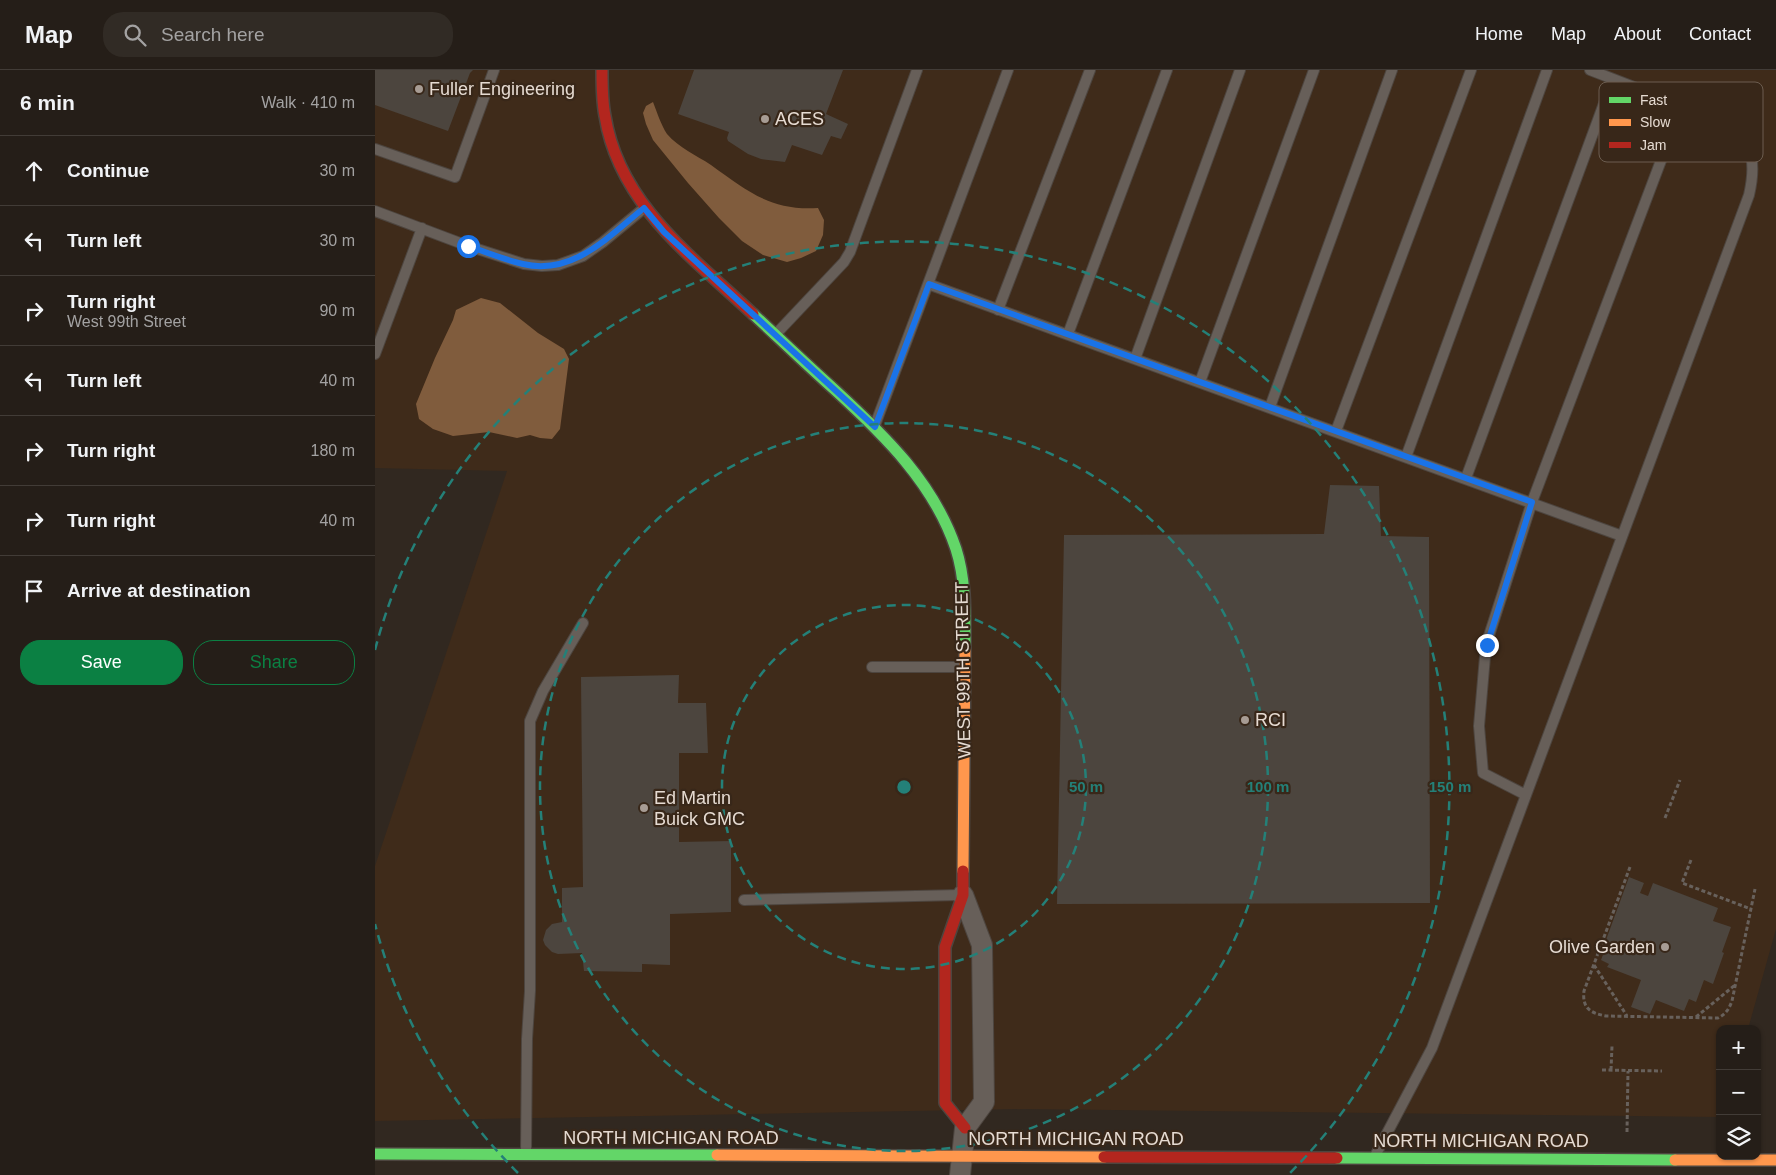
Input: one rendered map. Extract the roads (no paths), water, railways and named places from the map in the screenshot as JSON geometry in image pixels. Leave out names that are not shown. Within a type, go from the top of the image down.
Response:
[{"type":"main road","name":"WEST 99TH STREET","points":[[602,70],[601,90],[608,136],[617,160],[644,208],[664,232],[875,427],[919,477],[938,505],[953,540],[964,578],[963,895],[945,947],[945,1103],[965,1128]]},
{"type":"main road","name":"NORTH MICHIGAN ROAD","points":[[375,1154],[527,1155],[961,1165],[1375,1158],[1776,1160]]},
{"type":"street","name":"WEST 99TH STREET","points":[[961,1165],[965,1128],[984,1102],[982,945],[963,895]]},
{"type":"lane","points":[[375,149],[455,178],[493,70]]},
{"type":"lane","points":[[775,336],[845,262],[917,70]]},
{"type":"lane","points":[[875,427],[1008,70]]},
{"type":"lane","points":[[998,310],[1090,70]]},
{"type":"lane","points":[[1069,334],[1167,70]]},
{"type":"lane","points":[[1135,359],[1240,70]]},
{"type":"lane","points":[[1200,382],[1314,70]]},
{"type":"lane","points":[[1271,407],[1392,70]]},
{"type":"lane","points":[[1336,431],[1471,70]]},
{"type":"lane","points":[[1406,457],[1547,70]]},
{"type":"lane","points":[[1590,70],[1621,82]]},
{"type":"lane","points":[[1466,478],[1599,117]]},
{"type":"lane","points":[[1526,795],[1483,773],[1479,726],[1487,645],[1532,502],[1660,162]]},
{"type":"lane","points":[[1375,1158],[1432,1048],[1742,214],[1752,182],[1752,162]]},
{"type":"lane","points":[[375,211],[468,246],[524,264],[558,265],[583,256],[644,208]]},
{"type":"lane","points":[[375,354],[422,228]]},
{"type":"lane","points":[[929,284],[1622,536]]},
{"type":"lane","points":[[527,1155],[527,1039],[530,991],[530,721],[543,690],[583,623]]},
{"type":"lane","points":[[872,667],[965,667]]},
{"type":"lane","points":[[744,900],[963,895]]},
{"type":"place","name":"Fuller Engineering","points":[[419,89]]},
{"type":"place","name":"ACES","points":[[765,119]]},
{"type":"place","name":"RCI","points":[[1245,720]]},
{"type":"place","name":"Ed Martin Buick GMC","points":[[644,808]]},
{"type":"place","name":"Olive Garden","points":[[1665,947]]}]
